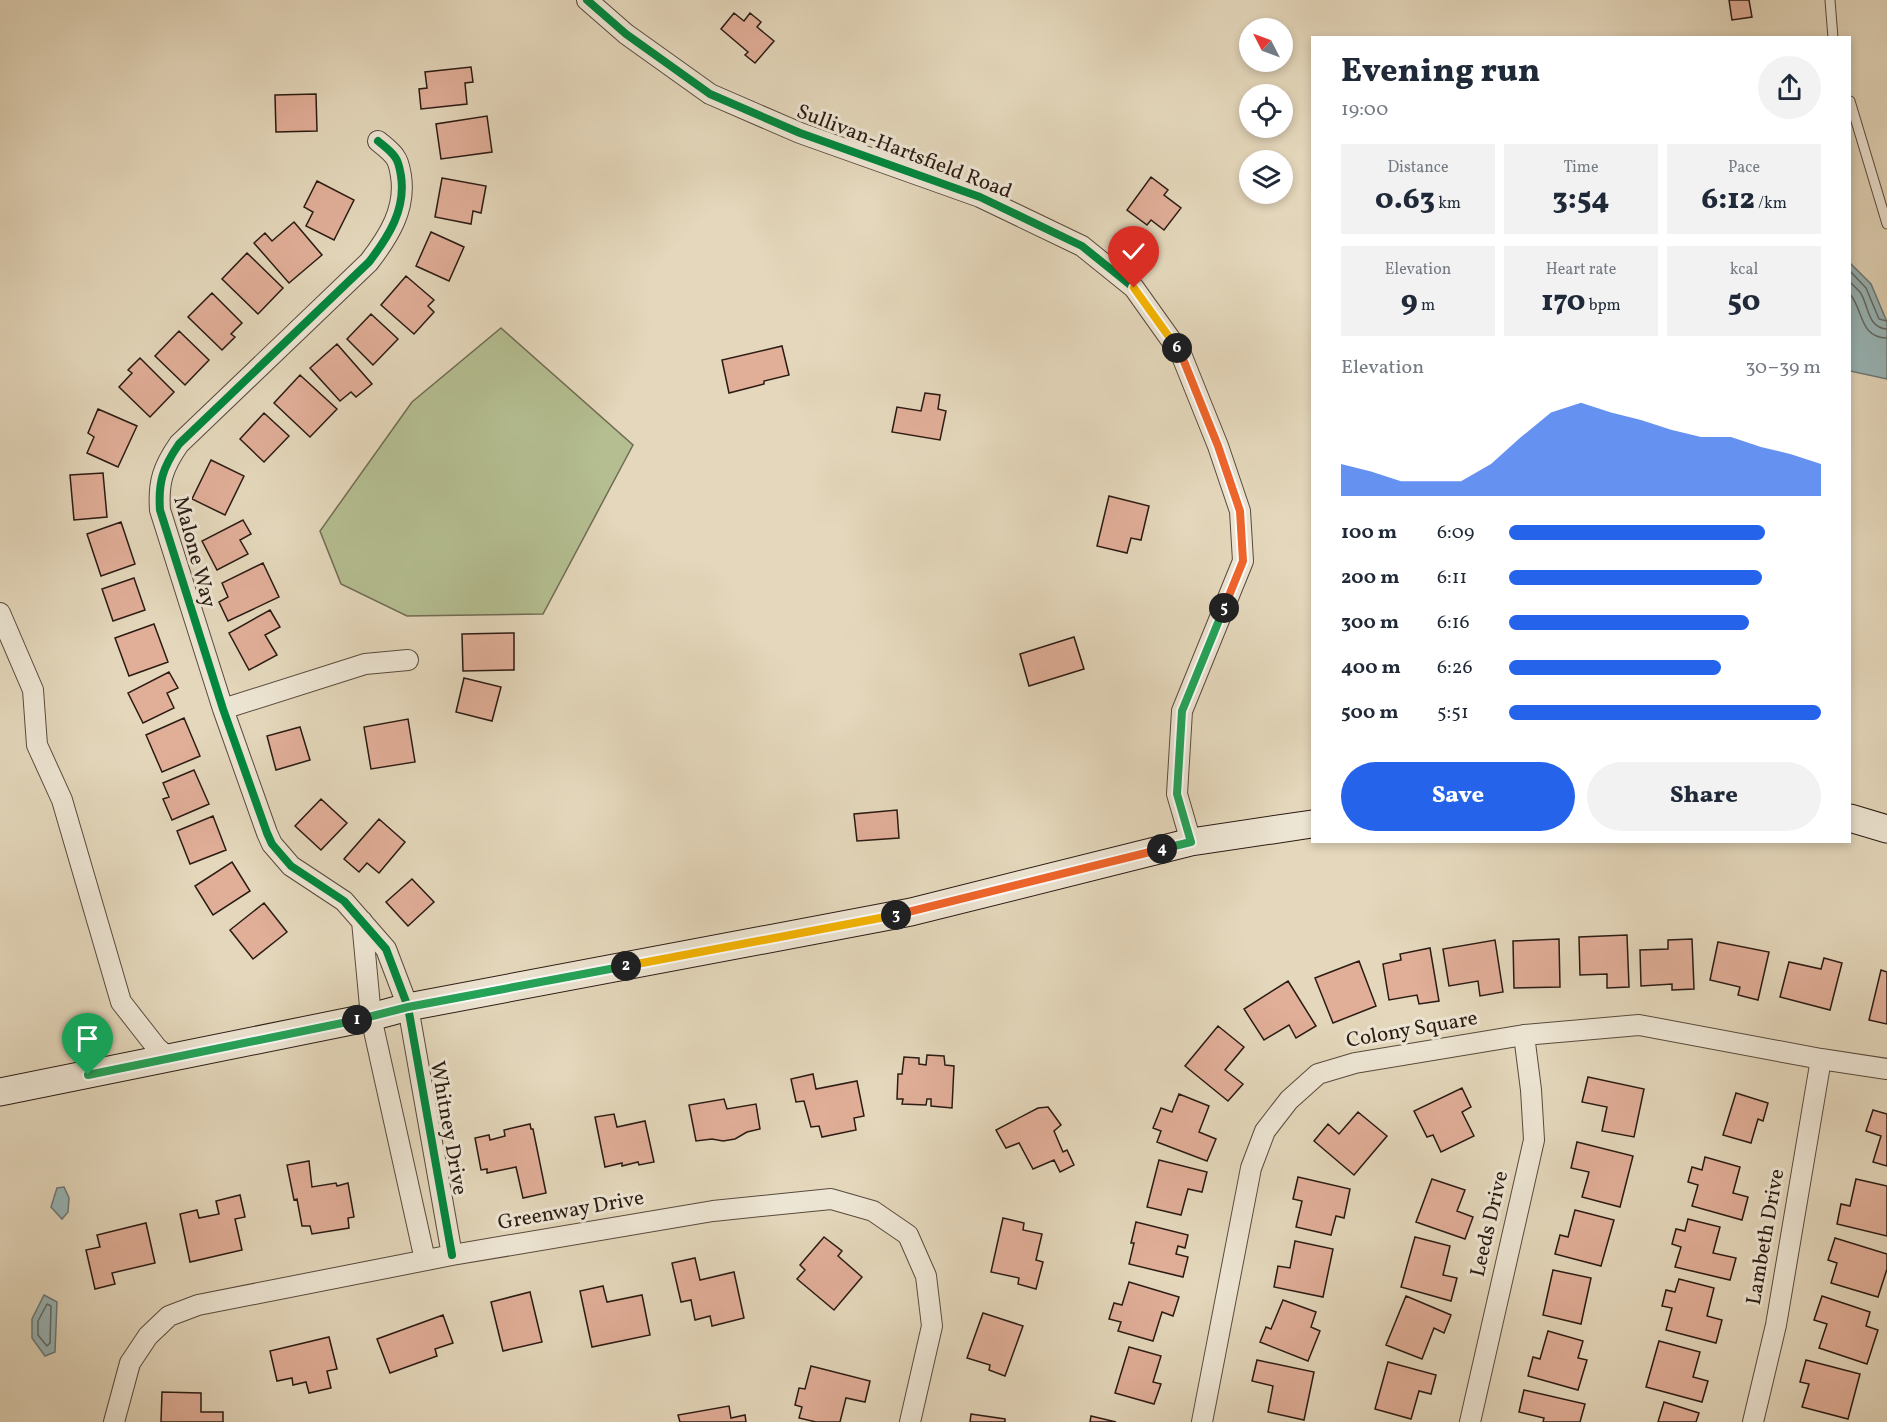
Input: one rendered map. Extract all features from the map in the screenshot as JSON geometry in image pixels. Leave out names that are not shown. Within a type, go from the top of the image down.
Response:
[{"type":"main road","points":[[1851,819],[1887,829]]},
{"type":"main road","points":[[0,1092],[371,1017],[408,1007],[911,912],[1191,842],[1311,824]]},
{"type":"street","name":"Sullivan-Hartsfield Road","points":[[592,2],[626,34],[710,94],[800,133],[990,202],[1082,246],[1134,288],[1141,297],[1181,354],[1218,446],[1240,511],[1243,561],[1182,711],[1177,794],[1191,842]]},
{"type":"street","name":"Malone Way","points":[[378,141],[396,158],[402,187],[401,202],[395,224],[369,262],[179,444],[167,461],[160,479],[160,510],[222,709],[272,844],[291,866],[344,901],[386,949],[408,1007]]},
{"type":"street","points":[[0,613],[33,690],[37,745],[62,800],[121,1002],[157,1048],[169,1059]]},
{"type":"street","points":[[222,709],[365,664],[408,660]]},
{"type":"street","points":[[362,921],[371,1017],[425,1260]]},
{"type":"street","name":"Whitney Drive","points":[[408,1007],[452,1255]]},
{"type":"street","name":"Colony Square","points":[[1202,1422],[1251,1168],[1265,1131],[1290,1100],[1318,1074],[1355,1063],[1524,1035],[1639,1025],[1887,1069]]},
{"type":"street","name":"Leeds Drive","points":[[1470,1422],[1534,1140],[1532,1090],[1524,1035]]},
{"type":"street","name":"Lambeth Drive","points":[[1753,1422],[1776,1325],[1821,1059]]},
{"type":"street","name":"Greenway Drive","points":[[114,1422],[130,1363],[148,1336],[170,1316],[198,1305],[452,1255],[713,1211],[831,1199],[873,1211],[908,1235],[926,1275],[932,1326],[910,1422]]},
{"type":"lane","points":[[1830,0],[1833,36]]},
{"type":"lane","points":[[1851,104],[1887,224]]},
{"type":"green space","points":[[501,328],[633,445],[543,614],[407,616],[341,584],[320,531],[412,402]]},
{"type":"water","points":[[1851,264],[1871,284],[1887,322],[1887,379],[1851,371]]},
{"type":"water","points":[[64,1187],[69,1198],[68,1212],[62,1219],[51,1207],[57,1188]]},
{"type":"water","points":[[44,1295],[57,1302],[55,1352],[45,1356],[32,1338],[32,1319]]},
{"type":"building","points":[[1729,0],[1749,0],[1752,17],[1732,20]]},
{"type":"building","points":[[734,13],[744,21],[750,13],[761,22],[757,27],[774,41],[755,63],[745,55],[748,52],[721,29]]},
{"type":"building","points":[[471,67],[473,82],[465,83],[467,104],[421,109],[419,89],[427,88],[425,72]]},
{"type":"building","points":[[316,94],[317,131],[276,132],[275,95]]},
{"type":"building","points":[[487,116],[492,152],[441,159],[436,124]]},
{"type":"building","points":[[1151,177],[1168,190],[1164,195],[1181,208],[1164,230],[1151,220],[1147,225],[1127,210]]},
{"type":"building","points":[[442,178],[486,186],[481,213],[473,211],[471,224],[435,217]]},
{"type":"building","points":[[317,181],[354,200],[334,240],[306,226],[313,212],[304,207]]},
{"type":"building","points":[[294,222],[322,255],[289,283],[254,243],[265,233],[272,241]]},
{"type":"building","points":[[431,232],[464,247],[449,281],[416,266]]},
{"type":"building","points":[[247,253],[283,288],[258,314],[222,279]]},
{"type":"building","points":[[406,276],[434,300],[428,306],[434,312],[414,334],[381,305]]},
{"type":"building","points":[[212,293],[242,323],[231,334],[235,337],[222,350],[188,317]]},
{"type":"building","points":[[371,314],[398,339],[373,365],[347,339]]},
{"type":"building","points":[[179,331],[209,360],[185,385],[155,356]]},
{"type":"building","points":[[337,344],[372,384],[356,397],[351,392],[340,401],[310,368]]},
{"type":"building","points":[[782,346],[789,375],[729,393],[722,360]]},
{"type":"building","points":[[140,358],[174,392],[150,417],[119,387],[132,373],[128,370]]},
{"type":"building","points":[[300,375],[337,409],[310,437],[274,403]]},
{"type":"building","points":[[925,393],[940,395],[938,409],[946,411],[940,440],[892,432],[897,407],[921,411]]},
{"type":"building","points":[[98,409],[137,426],[118,467],[87,453],[94,437],[88,433]]},
{"type":"building","points":[[264,413],[289,436],[264,462],[240,439]]},
{"type":"building","points":[[211,460],[244,476],[225,515],[192,499]]},
{"type":"building","points":[[103,473],[107,517],[74,520],[70,475]]},
{"type":"building","points":[[1109,496],[1149,506],[1141,540],[1131,538],[1127,553],[1097,546]]},
{"type":"building","points":[[243,520],[251,534],[240,540],[248,554],[217,570],[202,541]]},
{"type":"building","points":[[121,522],[135,564],[101,576],[87,534]]},
{"type":"building","points":[[263,563],[279,597],[228,621],[219,602],[228,597],[222,583]]},
{"type":"building","points":[[134,578],[145,610],[113,621],[102,589]]},
{"type":"building","points":[[270,610],[280,627],[265,635],[277,655],[249,670],[229,633]]},
{"type":"building","points":[[154,624],[168,662],[129,676],[115,638]]},
{"type":"building","points":[[514,633],[514,670],[463,671],[462,634]]},
{"type":"building","points":[[1074,637],[1084,669],[1029,686],[1020,654]]},
{"type":"building","points":[[169,672],[178,688],[167,693],[174,708],[143,723],[128,693]]},
{"type":"building","points":[[464,678],[501,687],[492,721],[456,712]]},
{"type":"building","points":[[184,718],[200,756],[162,772],[146,735]]},
{"type":"building","points":[[408,719],[415,762],[371,769],[364,727]]},
{"type":"building","points":[[300,727],[310,760],[276,770],[267,736]]},
{"type":"building","points":[[194,770],[209,804],[172,820],[163,799],[169,797],[163,783]]},
{"type":"building","points":[[321,799],[347,823],[321,850],[295,826]]},
{"type":"building","points":[[897,810],[899,838],[857,841],[854,814]]},
{"type":"building","points":[[213,816],[226,850],[190,864],[177,831]]},
{"type":"building","points":[[379,819],[405,842],[379,873],[367,863],[359,872],[344,859]]},
{"type":"building","points":[[232,862],[250,891],[213,915],[195,886]]},
{"type":"building","points":[[412,879],[434,902],[408,926],[386,902]]},
{"type":"building","points":[[264,903],[287,932],[253,959],[230,930]]},
{"type":"building","points":[[1627,935],[1629,987],[1607,988],[1607,974],[1580,975],[1579,937]]},
{"type":"building","points":[[1559,939],[1560,987],[1514,988],[1513,941]]},
{"type":"building","points":[[1692,939],[1694,989],[1672,990],[1672,984],[1641,986],[1640,950],[1668,949],[1668,940]]},
{"type":"building","points":[[1495,940],[1503,992],[1480,996],[1478,981],[1449,986],[1443,949]]},
{"type":"building","points":[[1718,942],[1769,952],[1758,1000],[1738,995],[1740,987],[1710,980]]},
{"type":"building","points":[[1430,948],[1439,1001],[1419,1004],[1417,995],[1389,1000],[1383,964],[1401,960],[1400,954]]},
{"type":"building","points":[[1824,958],[1842,963],[1830,1010],[1780,997],[1789,962],[1821,969]]},
{"type":"building","points":[[1359,961],[1376,1006],[1333,1023],[1315,978]]},
{"type":"building","points":[[1881,970],[1887,972],[1887,1024],[1869,1020]]},
{"type":"building","points":[[1288,981],[1316,1026],[1296,1038],[1289,1025],[1264,1040],[1244,1009]]},
{"type":"building","points":[[1218,1026],[1244,1047],[1225,1070],[1243,1084],[1228,1101],[1185,1066]]},
{"type":"building","points":[[927,1055],[944,1056],[945,1065],[954,1066],[952,1108],[931,1106],[931,1099],[927,1099],[926,1105],[902,1104],[903,1099],[897,1099],[898,1074],[902,1074],[904,1057],[919,1058],[919,1064],[926,1065]]},
{"type":"building","points":[[813,1074],[816,1089],[857,1081],[864,1116],[854,1118],[856,1130],[822,1137],[819,1126],[811,1127],[804,1101],[796,1102],[791,1079]]},
{"type":"building","points":[[1588,1077],[1644,1089],[1634,1137],[1602,1131],[1607,1107],[1582,1102]]},
{"type":"building","points":[[1462,1088],[1471,1107],[1462,1112],[1474,1136],[1441,1152],[1433,1135],[1427,1137],[1414,1111]]},
{"type":"building","points":[[1736,1093],[1768,1103],[1763,1121],[1758,1119],[1751,1143],[1723,1135]]},
{"type":"building","points":[[1179,1094],[1209,1106],[1199,1132],[1216,1139],[1207,1161],[1157,1142],[1161,1131],[1153,1128],[1161,1108],[1172,1112]]},
{"type":"building","points":[[724,1099],[727,1109],[756,1104],[760,1129],[747,1132],[735,1139],[696,1141],[689,1105]]},
{"type":"building","points":[[1048,1107],[1061,1125],[1054,1131],[1063,1152],[1067,1150],[1074,1165],[1060,1172],[1054,1160],[1033,1169],[1019,1143],[1006,1148],[996,1130],[1038,1108]]},
{"type":"building","points":[[1873,1110],[1887,1114],[1887,1166],[1873,1162],[1881,1136],[1866,1131]]},
{"type":"building","points":[[1358,1112],[1387,1136],[1354,1175],[1314,1141],[1328,1124],[1339,1134]]},
{"type":"building","points":[[614,1114],[617,1127],[645,1121],[654,1162],[639,1165],[638,1162],[622,1166],[622,1163],[605,1167],[595,1117]]},
{"type":"building","points":[[530,1124],[546,1193],[523,1198],[516,1167],[487,1173],[487,1169],[481,1170],[475,1138],[489,1135],[490,1140],[505,1136],[504,1130]]},
{"type":"building","points":[[1577,1142],[1633,1156],[1620,1207],[1582,1197],[1589,1172],[1571,1168]]},
{"type":"building","points":[[1705,1157],[1740,1167],[1733,1193],[1748,1197],[1742,1220],[1692,1206],[1698,1185],[1688,1182],[1692,1167],[1702,1170]]},
{"type":"building","points":[[1159,1160],[1207,1172],[1202,1192],[1188,1189],[1181,1215],[1147,1207]]},
{"type":"building","points":[[309,1161],[312,1187],[348,1183],[354,1217],[348,1218],[349,1228],[312,1234],[310,1226],[302,1226],[287,1165]]},
{"type":"building","points":[[1298,1177],[1350,1189],[1344,1218],[1336,1216],[1331,1235],[1296,1227],[1302,1201],[1293,1199]]},
{"type":"building","points":[[1432,1179],[1465,1190],[1457,1211],[1473,1217],[1465,1239],[1416,1222]]},
{"type":"building","points":[[1856,1179],[1887,1186],[1887,1236],[1837,1224],[1841,1204],[1850,1206]]},
{"type":"building","points":[[240,1195],[245,1217],[235,1219],[242,1250],[190,1262],[180,1214],[197,1210],[199,1218],[219,1214],[216,1201]]},
{"type":"building","points":[[1575,1210],[1614,1220],[1601,1266],[1555,1254],[1560,1235],[1568,1237]]},
{"type":"building","points":[[1003,1218],[1024,1223],[1023,1230],[1042,1234],[1036,1260],[1043,1262],[1036,1289],[1018,1284],[1019,1278],[991,1272]]},
{"type":"building","points":[[1688,1219],[1720,1227],[1713,1253],[1736,1258],[1730,1280],[1675,1267],[1681,1247],[1672,1244],[1676,1229],[1685,1231]]},
{"type":"building","points":[[1136,1222],[1188,1235],[1185,1248],[1178,1246],[1176,1254],[1188,1257],[1183,1277],[1129,1264]]},
{"type":"building","points":[[146,1223],[155,1263],[112,1273],[115,1284],[95,1289],[86,1250],[100,1247],[97,1235]]},
{"type":"building","points":[[824,1237],[842,1251],[838,1256],[862,1277],[834,1310],[797,1279],[805,1270],[800,1265]]},
{"type":"building","points":[[1415,1237],[1450,1246],[1443,1275],[1457,1278],[1451,1301],[1401,1287]]},
{"type":"building","points":[[1835,1238],[1887,1254],[1887,1269],[1878,1297],[1831,1283],[1837,1263],[1828,1260]]},
{"type":"building","points":[[1295,1241],[1333,1249],[1323,1297],[1274,1287],[1278,1266],[1290,1268]]},
{"type":"building","points":[[695,1258],[700,1280],[734,1272],[744,1318],[712,1326],[710,1316],[695,1320],[691,1300],[681,1302],[672,1263]]},
{"type":"building","points":[[1553,1270],[1591,1278],[1581,1324],[1543,1315]]},
{"type":"building","points":[[1679,1279],[1714,1288],[1707,1316],[1722,1320],[1716,1343],[1666,1330],[1672,1308],[1662,1306],[1666,1290],[1675,1292]]},
{"type":"building","points":[[1129,1282],[1179,1297],[1173,1316],[1162,1312],[1153,1341],[1118,1331],[1121,1322],[1109,1319],[1114,1303],[1122,1305]]},
{"type":"building","points":[[603,1286],[607,1302],[642,1295],[650,1335],[592,1347],[580,1291]]},
{"type":"building","points":[[530,1292],[542,1342],[503,1351],[491,1302]]},
{"type":"building","points":[[1406,1296],[1451,1315],[1444,1333],[1434,1328],[1422,1359],[1386,1345]]},
{"type":"building","points":[[1822,1296],[1870,1312],[1866,1326],[1878,1330],[1867,1364],[1819,1348],[1827,1324],[1814,1320]]},
{"type":"building","points":[[1283,1300],[1316,1312],[1311,1327],[1320,1331],[1308,1361],[1260,1342],[1266,1327],[1271,1329]]},
{"type":"building","points":[[983,1313],[1023,1326],[1005,1376],[989,1370],[990,1365],[967,1358]]},
{"type":"building","points":[[443,1315],[453,1343],[435,1349],[437,1356],[390,1373],[377,1339]]},
{"type":"building","points":[[1548,1331],[1583,1341],[1578,1358],[1587,1360],[1578,1390],[1528,1376],[1533,1357],[1540,1359]]},
{"type":"building","points":[[329,1337],[337,1369],[327,1371],[331,1388],[309,1393],[306,1382],[293,1385],[292,1378],[277,1381],[270,1351]]},
{"type":"building","points":[[1659,1341],[1700,1352],[1693,1377],[1708,1381],[1702,1402],[1646,1387]]},
{"type":"building","points":[[1129,1347],[1161,1356],[1153,1382],[1161,1384],[1154,1404],[1115,1393]]},
{"type":"building","points":[[1257,1360],[1314,1372],[1304,1420],[1268,1412],[1273,1386],[1252,1381]]},
{"type":"building","points":[[1806,1360],[1860,1374],[1848,1419],[1802,1407],[1809,1384],[1800,1382]]},
{"type":"building","points":[[1388,1362],[1436,1375],[1431,1394],[1419,1391],[1411,1419],[1375,1409]]},
{"type":"building","points":[[811,1366],[870,1381],[865,1402],[846,1398],[840,1422],[816,1422],[799,1418],[802,1407],[795,1405],[799,1388],[805,1389]]},
{"type":"building","points":[[1524,1390],[1585,1404],[1580,1422],[1543,1422],[1544,1418],[1519,1412]]},
{"type":"building","points":[[162,1392],[201,1393],[201,1412],[223,1412],[223,1422],[161,1422]]},
{"type":"building","points":[[1664,1402],[1699,1413],[1696,1422],[1658,1422]]},
{"type":"building","points":[[729,1406],[731,1418],[745,1415],[746,1422],[680,1422],[678,1415]]},
{"type":"building","points":[[971,1414],[1005,1419],[1005,1422],[970,1422]]},
{"type":"building","points":[[1091,1416],[1116,1422],[1090,1422]]},
{"type":"cycle path","points":[[587,0],[626,34],[710,94],[800,133],[980,197],[1082,246],[1134,288],[1181,354],[1218,446],[1240,511],[1243,561],[1182,711],[1177,794],[1191,842]]},
{"type":"cycle path","points":[[378,141],[396,159],[401,176],[401,200],[389,232],[369,262],[179,444],[163,475],[160,510],[223,709],[272,844],[291,866],[344,901],[386,949],[408,1007],[452,1255]]},
{"type":"route","points":[[88,1075],[371,1017],[408,1007],[911,912],[1191,842],[1177,794],[1182,711],[1243,561],[1240,511],[1218,446],[1181,354],[1134,288]]}]
